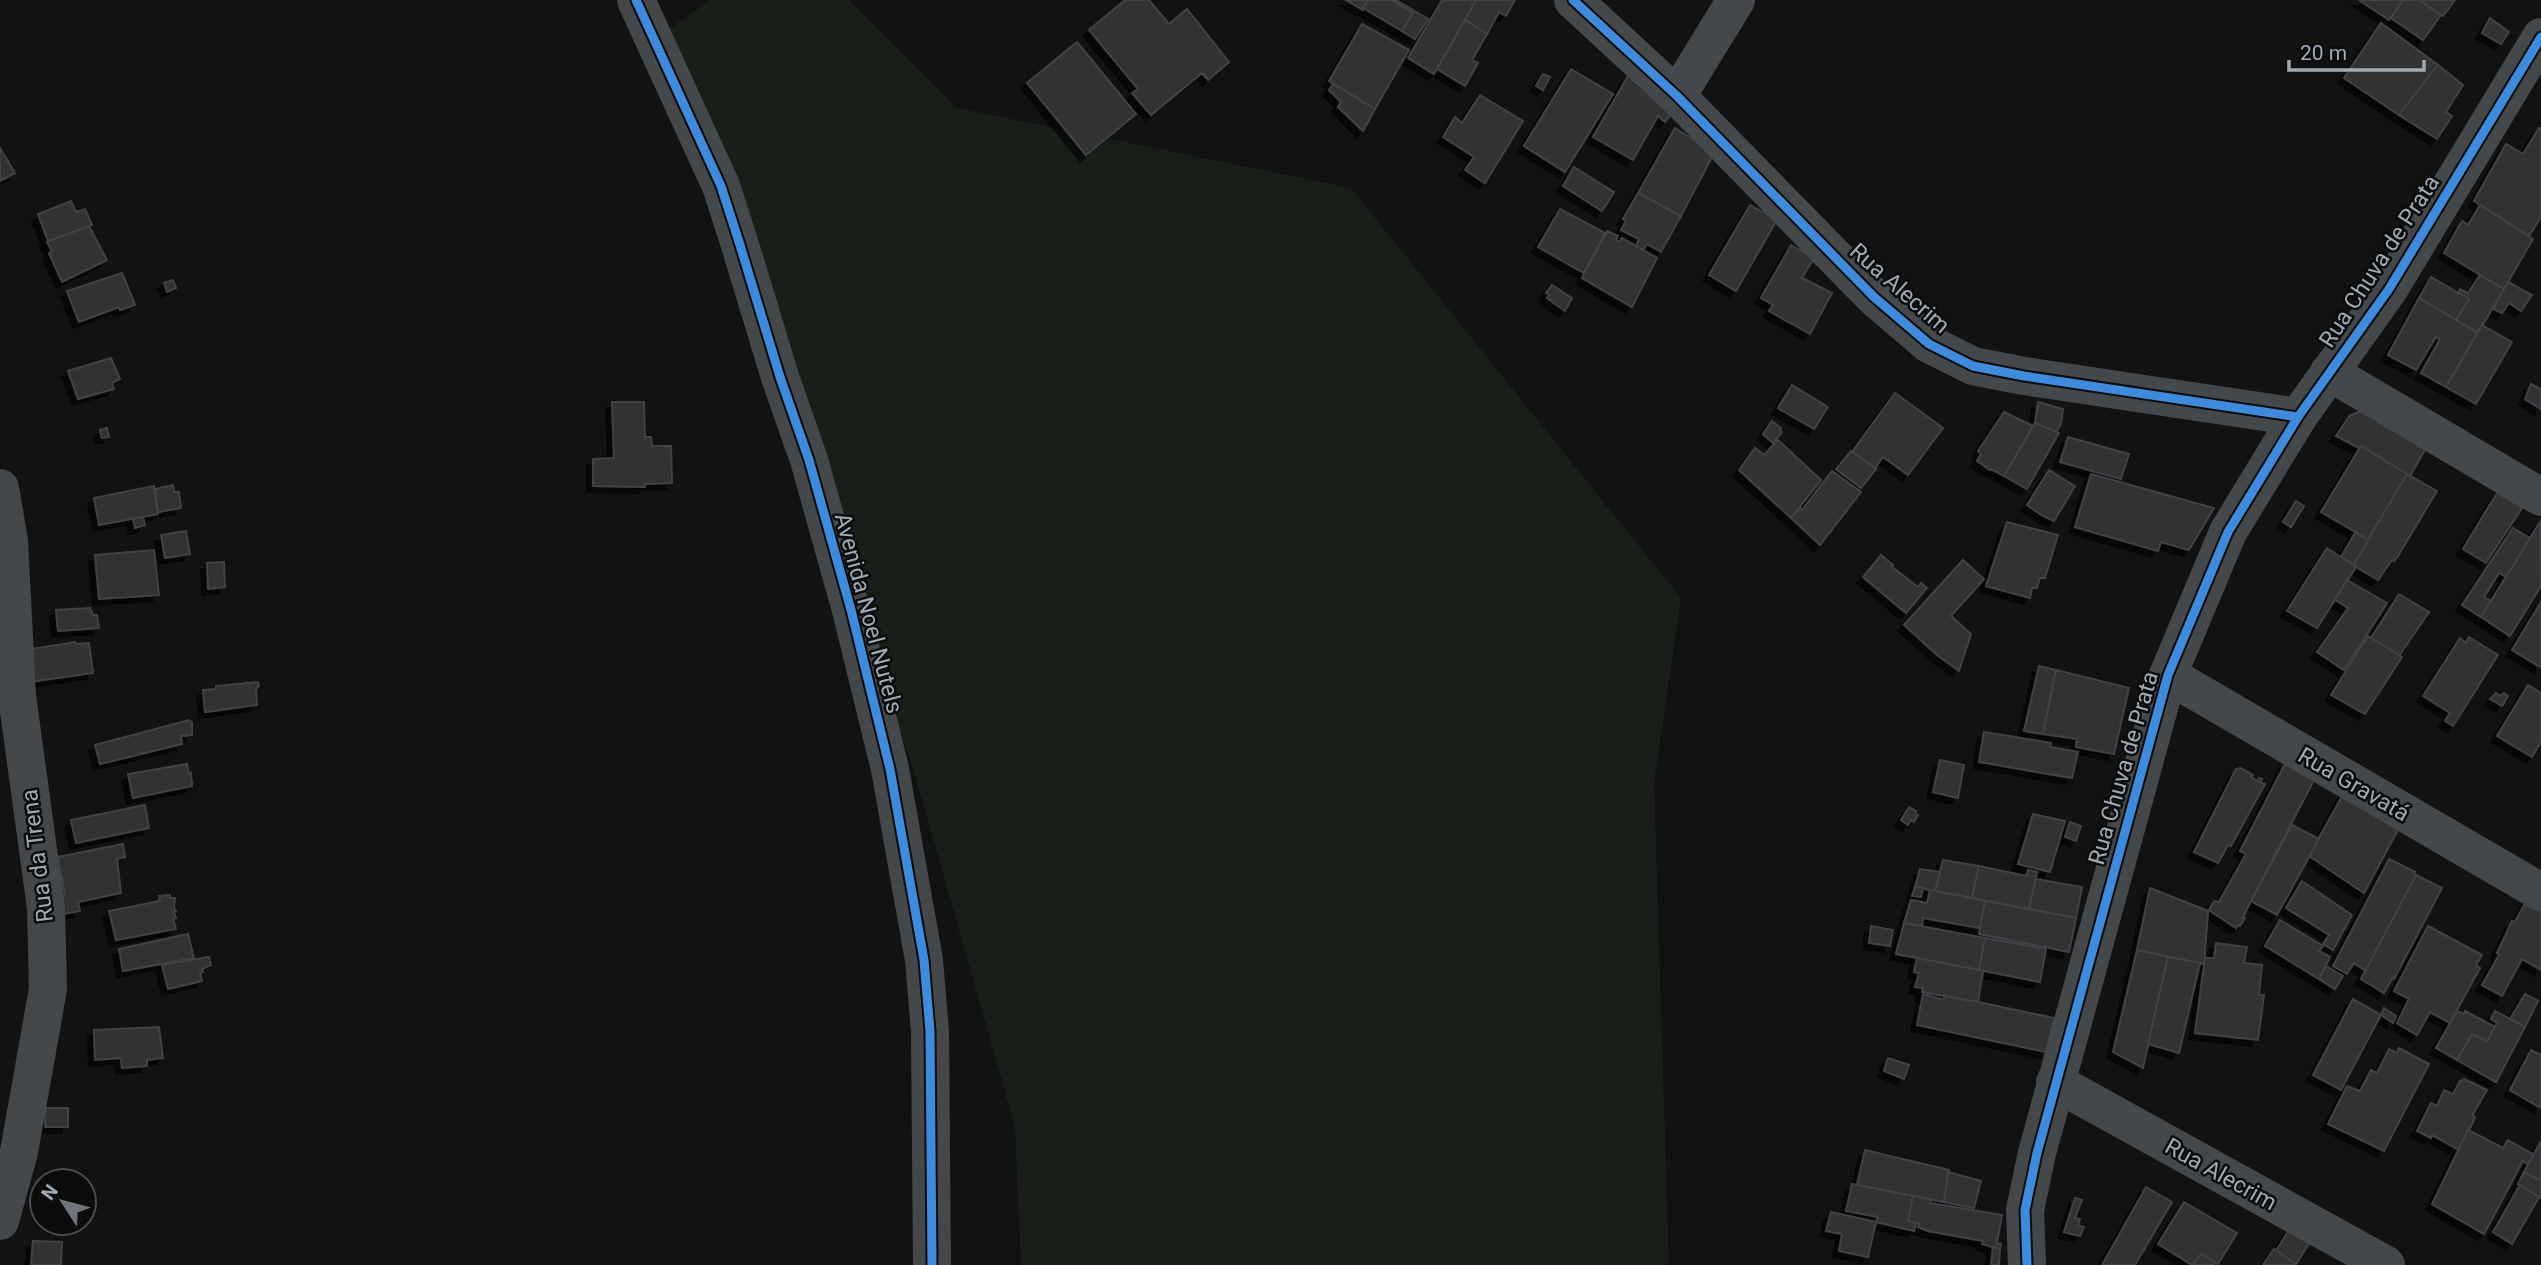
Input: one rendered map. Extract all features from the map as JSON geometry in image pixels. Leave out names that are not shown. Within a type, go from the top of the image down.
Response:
[{"type":"street","name":"Avenida Noel Nutels","points":[[636,0],[721,186],[737,233],[779,377],[809,460],[851,610],[890,769],[924,960],[930,1031],[932,1265]]},
{"type":"street","name":"Rua Alecrim","points":[[1573,0],[1677,96],[1874,297],[1929,344],[1973,366],[2298,417]]},
{"type":"street","points":[[1677,96],[1736,0]]},
{"type":"street","name":"Rua Chuva de Prata","points":[[2027,1265],[2025,1210],[2036,1153],[2168,675],[2228,532],[2298,417],[2389,289],[2541,37]]},
{"type":"street","points":[[2329,372],[2541,497]]},
{"type":"street","name":"Rua da Trena","points":[[0,488],[9,541],[16,696],[46,908],[48,989],[19,1152],[0,1221]]},
{"type":"street","name":"Rua Gravatá","points":[[2168,675],[2541,892]]},
{"type":"street","name":"Rua Alecrim","points":[[2055,1082],[2386,1265]]},
{"type":"shaded area","points":[[711,0],[849,0],[957,108],[1351,188],[1681,598],[1654,783],[1669,1265],[1021,1265],[1015,1127],[915,775],[670,28]]},
{"type":"building","points":[[1125,0],[1149,0],[1169,24],[1187,9],[1229,62],[1208,80],[1202,73],[1151,115],[1132,93],[1138,89],[1089,30]]},
{"type":"building","points":[[1346,0],[1368,0],[1363,10]]},
{"type":"building","points":[[1368,0],[1392,0],[1413,13],[1402,31],[1363,8]]},
{"type":"building","points":[[1392,0],[1428,19],[1415,39],[1402,31],[1413,13]]},
{"type":"building","points":[[1442,0],[1476,0],[1434,74],[1408,58]]},
{"type":"building","points":[[1476,0],[1515,0],[1506,16],[1499,12],[1487,34],[1465,20]]},
{"type":"building","points":[[2359,0],[2403,0],[2389,20]]},
{"type":"building","points":[[2403,0],[2419,0],[2441,15],[2423,40],[2391,18]]},
{"type":"building","points":[[2419,0],[2455,0],[2443,16]]},
{"type":"building","points":[[2490,18],[2509,32],[2501,44],[2482,33]]},
{"type":"building","points":[[1465,20],[1487,34],[1472,60],[1478,63],[1465,86],[1437,69]]},
{"type":"building","points":[[2381,23],[2438,65],[2399,115],[2344,78]]},
{"type":"building","points":[[1362,24],[1409,50],[1375,109],[1329,81]]},
{"type":"building","points":[[1077,42],[1136,114],[1086,155],[1027,83]]},
{"type":"building","points":[[2438,65],[2463,85],[2446,112],[2452,116],[2437,139],[2399,115]]},
{"type":"building","points":[[1571,69],[1613,94],[1565,172],[1524,146]]},
{"type":"building","points":[[1543,74],[1550,77],[1543,90],[1536,86]]},
{"type":"building","points":[[1628,76],[1673,112],[1665,122],[1658,116],[1633,160],[1593,137]]},
{"type":"building","points":[[1333,84],[1375,109],[1363,131],[1338,107],[1341,102],[1329,90]]},
{"type":"building","points":[[1480,95],[1523,121],[1485,183],[1465,170],[1474,157],[1443,137],[1455,117],[1462,123]]},
{"type":"building","points":[[1675,128],[1714,153],[1681,216],[1638,193]]},
{"type":"building","points":[[2539,128],[2541,217],[2529,236],[2474,201],[2506,144],[2523,154]]},
{"type":"building","points":[[0,148],[15,173],[0,181]]},
{"type":"building","points":[[1574,167],[1614,192],[1602,211],[1563,186]]},
{"type":"building","points":[[1638,193],[1681,216],[1661,252],[1647,244],[1643,250],[1636,246],[1639,239],[1621,230],[1626,221],[1623,219]]},
{"type":"building","points":[[71,201],[76,212],[85,209],[92,225],[48,241],[38,214]]},
{"type":"building","points":[[1750,205],[1777,220],[1736,291],[1709,275]]},
{"type":"building","points":[[2480,205],[2533,239],[2504,289],[2444,253],[2462,221],[2468,225]]},
{"type":"building","points":[[1560,209],[1605,233],[1584,273],[1538,247]]},
{"type":"building","points":[[89,226],[107,260],[62,282],[47,242]]},
{"type":"building","points":[[1607,231],[1618,236],[1616,240],[1619,242],[1622,238],[1657,258],[1632,307],[1582,278]]},
{"type":"building","points":[[1791,245],[1814,258],[1802,278],[1832,293],[1810,334],[1769,311],[1773,305],[1761,298]]},
{"type":"building","points":[[122,273],[135,305],[120,310],[119,307],[79,322],[67,291]]},
{"type":"building","points":[[2480,275],[2504,289],[2478,333],[2456,320],[2469,299],[2458,293],[2460,289],[2468,293]]},
{"type":"building","points":[[2431,277],[2469,299],[2456,320],[2419,298]]},
{"type":"building","points":[[173,280],[176,288],[167,292],[164,283]]},
{"type":"building","points":[[2508,282],[2532,295],[2521,311],[2509,303],[2502,313],[2493,309]]},
{"type":"building","points":[[1552,285],[1572,298],[1565,311],[1547,298],[1549,295],[1546,293]]},
{"type":"building","points":[[2419,298],[2478,333],[2446,387],[2421,373],[2440,339],[2436,337],[2416,370],[2388,355]]},
{"type":"building","points":[[2482,325],[2512,342],[2476,404],[2446,387]]},
{"type":"building","points":[[111,358],[120,379],[112,383],[114,389],[78,399],[68,371]]},
{"type":"building","points":[[2531,384],[2541,389],[2541,409],[2525,399]]},
{"type":"building","points":[[1792,385],[1828,407],[1814,429],[1778,408]]},
{"type":"building","points":[[1895,393],[1943,428],[1908,475],[1883,457],[1875,468],[1852,452]]},
{"type":"building","points":[[612,402],[644,402],[645,437],[651,437],[652,446],[671,446],[672,483],[645,484],[645,487],[593,486],[593,459],[614,458]]},
{"type":"building","points":[[2038,402],[2063,409],[2061,424],[2056,432],[2035,423]]},
{"type":"building","points":[[2004,412],[2033,426],[2004,476],[1977,461],[1981,454],[1978,451]]},
{"type":"building","points":[[2366,412],[2426,448],[2410,476],[2361,446],[2359,448],[2336,436],[2350,415]]},
{"type":"building","points":[[1772,421],[1782,432],[1773,443],[1763,434]]},
{"type":"building","points":[[2035,423],[2059,433],[2027,489],[2004,476]]},
{"type":"building","points":[[107,428],[109,437],[102,438],[100,430]]},
{"type":"building","points":[[2068,437],[2129,454],[2121,479],[2060,462]]},
{"type":"building","points":[[1778,440],[1821,480],[1791,518],[1739,470],[1755,448],[1764,455]]},
{"type":"building","points":[[2361,446],[2407,474],[2369,540],[2321,512]]},
{"type":"building","points":[[1851,451],[1876,469],[1861,488],[1836,469]]},
{"type":"building","points":[[2049,470],[2075,486],[2054,521],[2027,505]]},
{"type":"building","points":[[1832,471],[1861,492],[1820,545],[1791,518],[1800,508],[1802,510]]},
{"type":"building","points":[[2091,474],[2214,508],[2189,550],[2161,542],[2158,551],[2075,527]]},
{"type":"building","points":[[2407,474],[2437,491],[2398,556],[2378,580],[2353,565]]},
{"type":"building","points":[[173,485],[174,492],[179,492],[181,508],[158,512],[155,489]]},
{"type":"building","points":[[154,486],[158,514],[99,525],[94,498]]},
{"type":"building","points":[[2497,493],[2522,508],[2486,563],[2463,549]]},
{"type":"building","points":[[2296,501],[2304,506],[2291,527],[2283,522]]},
{"type":"building","points":[[143,517],[145,525],[135,528],[133,519]]},
{"type":"building","points":[[2007,522],[2058,535],[2045,578],[2040,578],[2037,588],[2032,588],[2030,598],[1986,586]]},
{"type":"building","points":[[2540,522],[2541,586],[2510,636],[2481,617]]},
{"type":"building","points":[[2513,528],[2530,538],[2506,577],[2499,573],[2484,597],[2491,601],[2481,617],[2462,605]]},
{"type":"building","points":[[186,531],[190,554],[165,558],[161,535]]},
{"type":"building","points":[[2355,533],[2369,540],[2353,565],[2341,557]]},
{"type":"building","points":[[2327,548],[2356,567],[2317,628],[2287,611]]},
{"type":"building","points":[[154,550],[159,595],[99,599],[95,555]]},
{"type":"building","points":[[1881,555],[1918,587],[1921,583],[1927,588],[1906,613],[1863,577]]},
{"type":"building","points":[[1963,560],[1984,579],[1951,616],[1971,634],[1959,671],[1904,625]]},
{"type":"building","points":[[224,562],[225,587],[208,589],[207,563]]},
{"type":"building","points":[[2347,580],[2387,603],[2344,670],[2317,652],[2348,608],[2335,600]]},
{"type":"building","points":[[2399,594],[2429,612],[2399,656],[2371,638]]},
{"type":"building","points":[[2541,602],[2541,666],[2540,667],[2512,650]]},
{"type":"building","points":[[90,608],[93,615],[97,615],[99,628],[58,631],[56,610]]},
{"type":"building","points":[[2368,636],[2402,657],[2365,714],[2331,695]]},
{"type":"building","points":[[2469,637],[2498,655],[2453,726],[2445,721],[2450,713],[2423,696],[2460,638],[2466,643]]},
{"type":"building","points":[[75,642],[89,643],[93,673],[29,682],[25,650]]},
{"type":"building","points":[[2039,666],[2056,670],[2043,734],[2024,731]]},
{"type":"building","points":[[2056,670],[2129,688],[2114,754],[2076,747],[2077,739],[2043,734]]},
{"type":"building","points":[[258,682],[257,705],[205,712],[203,690]]},
{"type":"building","points":[[2528,685],[2541,693],[2541,742],[2532,757],[2497,736]]},
{"type":"building","points":[[2496,693],[2508,696],[2502,706],[2490,699]]},
{"type":"building","points":[[189,720],[192,722],[192,735],[181,736],[182,744],[100,764],[95,745]]},
{"type":"building","points":[[1984,732],[2051,743],[2050,747],[2078,752],[2072,778],[1979,762]]},
{"type":"building","points":[[1940,760],[1964,765],[1958,798],[1933,792]]},
{"type":"building","points":[[2286,762],[2314,780],[2243,917],[2245,918],[2236,928],[2209,910],[2214,901],[2219,902],[2246,854],[2240,851]]},
{"type":"building","points":[[187,764],[192,786],[133,798],[128,774]]},
{"type":"building","points":[[2240,768],[2253,775],[2251,777],[2257,781],[2262,779],[2260,782],[2265,784],[2231,846],[2228,845],[2218,863],[2194,852],[2236,769]]},
{"type":"building","points":[[2345,791],[2400,826],[2364,893],[2309,856]]},
{"type":"building","points":[[145,805],[149,828],[76,843],[71,820]]},
{"type":"building","points":[[1909,807],[1918,815],[1914,822],[1911,820],[1908,825],[1901,820]]},
{"type":"building","points":[[2033,814],[2065,821],[2050,872],[2018,864]]},
{"type":"building","points":[[2070,822],[2081,826],[2076,841],[2065,837]]},
{"type":"building","points":[[2292,825],[2319,839],[2277,915],[2251,901]]},
{"type":"building","points":[[123,844],[125,857],[117,859],[121,893],[78,902],[80,911],[51,916],[49,898],[65,895],[58,857]]},
{"type":"building","points":[[2389,859],[2416,875],[2366,971],[2354,963],[2347,974],[2333,966]]},
{"type":"building","points":[[1943,860],[1979,866],[1972,898],[1935,891]]},
{"type":"building","points":[[1979,866],[2026,876],[2028,870],[2037,872],[2029,909],[1972,898]]},
{"type":"building","points":[[1920,869],[1940,872],[1935,891],[1915,887]]},
{"type":"building","points":[[2416,875],[2442,888],[2384,993],[2361,979]]},
{"type":"building","points":[[2036,879],[2082,887],[2076,918],[2029,909]]},
{"type":"building","points":[[2302,881],[2352,915],[2333,950],[2323,944],[2329,935],[2286,908]]},
{"type":"building","points":[[1915,887],[1923,888],[1921,897],[1912,896]]},
{"type":"building","points":[[2150,888],[2208,911],[2204,964],[2137,950]]},
{"type":"building","points":[[1930,890],[1985,901],[1980,928],[1923,918],[1922,926],[1904,923],[1911,900],[1927,903]]},
{"type":"building","points":[[170,895],[170,898],[175,898],[176,918],[173,919],[176,929],[116,940],[109,911],[160,901],[159,896]]},
{"type":"building","points":[[2528,898],[2541,906],[2541,970],[2522,959],[2502,996],[2482,985],[2499,955],[2497,953],[2512,921],[2515,922]]},
{"type":"building","points":[[1985,901],[2076,918],[2069,952],[1979,934]]},
{"type":"building","points":[[2280,920],[2323,946],[2319,951],[2330,957],[2319,979],[2265,946]]},
{"type":"building","points":[[1904,923],[1985,938],[1979,970],[1896,954]]},
{"type":"building","points":[[1871,926],[1893,930],[1890,946],[1869,943]]},
{"type":"building","points":[[2428,926],[2482,955],[2476,965],[2480,968],[2450,1023],[2430,1012],[2417,1035],[2397,1023],[2409,999],[2394,991]]},
{"type":"building","points":[[188,934],[194,958],[123,971],[119,949]]},
{"type":"building","points":[[1985,938],[2046,949],[2040,982],[1979,970]]},
{"type":"building","points":[[2216,943],[2247,947],[2244,963],[2262,965],[2259,995],[2264,995],[2258,1040],[2195,1033],[2205,958],[2214,958]]},
{"type":"building","points":[[2137,950],[2168,957],[2143,1068],[2113,1052]]},
{"type":"building","points":[[209,957],[211,965],[200,973],[202,981],[168,989],[162,965]]},
{"type":"building","points":[[2168,957],[2200,963],[2179,1053],[2148,1044]]},
{"type":"building","points":[[1917,958],[1983,971],[1978,1002],[1922,992],[1923,988],[1915,987],[1919,973],[1914,972]]},
{"type":"building","points":[[2326,966],[2343,976],[2335,989],[2319,979]]},
{"type":"building","points":[[1923,994],[1944,1000],[1944,996],[2054,1018],[2046,1052],[1917,1025]]},
{"type":"building","points":[[2525,994],[2538,1001],[2525,1027],[2510,1019]]},
{"type":"building","points":[[2353,999],[2381,1015],[2341,1090],[2313,1075]]},
{"type":"building","points":[[2384,1008],[2396,1016],[2393,1023],[2381,1015]]},
{"type":"building","points":[[2457,1011],[2464,1014],[2465,1011],[2495,1027],[2487,1042],[2472,1034],[2457,1060],[2436,1048]]},
{"type":"building","points":[[2495,1011],[2525,1027],[2496,1082],[2457,1060],[2472,1034],[2487,1042],[2497,1023],[2491,1019]]},
{"type":"building","points":[[159,1027],[163,1058],[147,1060],[147,1066],[122,1068],[121,1058],[95,1060],[94,1030]]},
{"type":"building","points":[[2399,1048],[2429,1064],[2384,1151],[2328,1124],[2347,1086],[2360,1091],[2371,1070],[2377,1073],[2389,1049],[2397,1053]]},
{"type":"building","points":[[2531,1050],[2541,1055],[2541,1108],[2510,1090]]},
{"type":"building","points":[[1888,1058],[1909,1065],[1904,1079],[1884,1071]]},
{"type":"building","points":[[2464,1079],[2487,1090],[2472,1116],[2475,1117],[2474,1120],[2459,1150],[2432,1135],[2431,1138],[2417,1131],[2431,1103],[2437,1106],[2444,1090],[2453,1094]]},
{"type":"building","points":[[46,1108],[68,1108],[68,1127],[45,1127]]},
{"type":"building","points":[[2468,1130],[2503,1148],[2508,1140],[2534,1155],[2529,1165],[2523,1161],[2484,1234],[2432,1204]]},
{"type":"building","points":[[2541,1141],[2541,1181],[2524,1172]]},
{"type":"building","points":[[1865,1150],[1949,1170],[1944,1202],[1857,1185]]},
{"type":"building","points":[[1948,1172],[1981,1181],[1974,1208],[1944,1202]]},
{"type":"building","points":[[2524,1172],[2541,1181],[2541,1198],[2518,1184]]},
{"type":"building","points":[[1852,1184],[1913,1196],[1908,1221],[1916,1223],[1914,1231],[1876,1222],[1878,1217],[1846,1211]]},
{"type":"building","points":[[2520,1185],[2539,1197],[2512,1244],[2493,1232]]},
{"type":"building","points":[[2146,1187],[2172,1202],[2135,1265],[2102,1265]]},
{"type":"building","points":[[1913,1196],[1931,1199],[1930,1203],[2002,1215],[1997,1243],[2001,1244],[2000,1249],[1982,1244],[1983,1241],[1928,1231],[1918,1227],[1920,1224],[1908,1221]]},
{"type":"building","points":[[2075,1198],[2082,1200],[2075,1218],[2080,1219],[2078,1225],[2084,1227],[2080,1236],[2064,1232]]},
{"type":"building","points":[[2184,1202],[2237,1233],[2218,1264],[2201,1254],[2192,1265],[2158,1244]]},
{"type":"building","points":[[1831,1212],[1876,1222],[1868,1257],[1839,1251],[1842,1234],[1826,1231]]},
{"type":"building","points":[[2289,1230],[2310,1242],[2296,1264],[2276,1251]]},
{"type":"building","points":[[33,1241],[62,1242],[61,1265],[31,1265]]},
{"type":"building","points":[[1993,1247],[2000,1249],[1999,1265],[1991,1265]]},
{"type":"building","points":[[2274,1249],[2296,1264],[2296,1265],[2263,1265]]},
{"type":"building","points":[[2201,1254],[2215,1262],[2214,1265],[2193,1265]]},
{"type":"cycle path","points":[[636,0],[721,186],[780,377],[809,460],[851,610],[890,769],[924,960],[930,1031],[932,1265]]},
{"type":"cycle path","points":[[1573,0],[1677,96],[1874,297],[1929,344],[1973,366],[2298,417]]},
{"type":"cycle path","points":[[2027,1265],[2025,1210],[2037,1153],[2168,675],[2228,532],[2298,417],[2389,289],[2541,37]]}]
